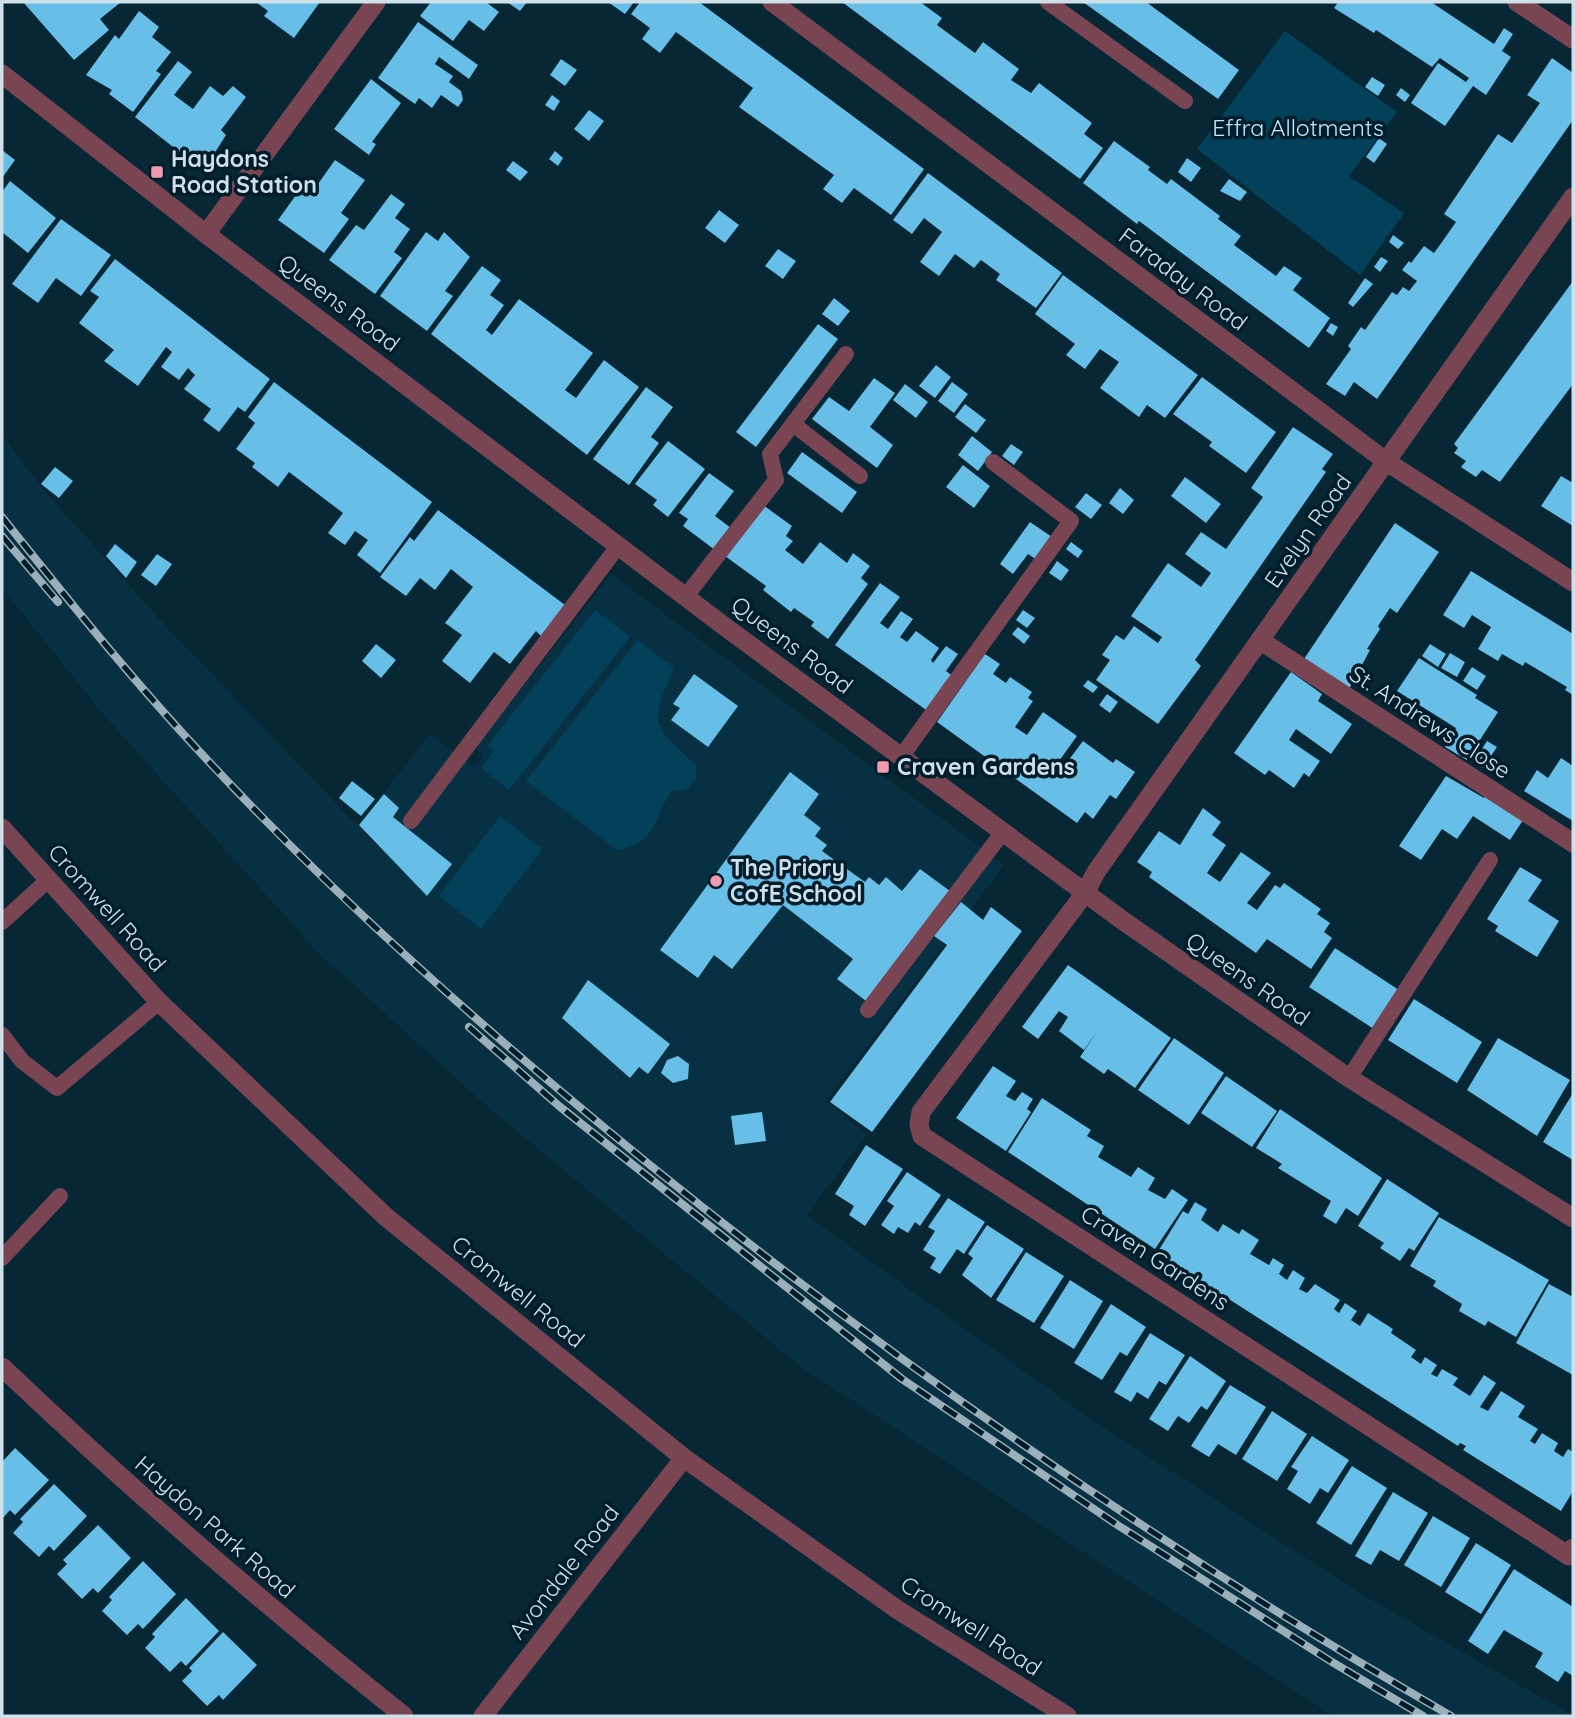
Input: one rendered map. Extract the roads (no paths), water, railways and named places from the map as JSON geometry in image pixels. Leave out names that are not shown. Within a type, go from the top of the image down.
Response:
[{"type":"street","points":[[206,234],[376,2]]},
{"type":"street","name":"Faraday Road","points":[[772,2],[1387,462],[1573,582]]},
{"type":"street","points":[[1517,2],[1573,39]]},
{"type":"street","name":"Queens Road","points":[[3,72],[76,134],[206,234],[1085,893],[1240,1005],[1349,1078],[1573,1219]]},
{"type":"street","name":"Evelyn Road","points":[[1085,893],[1096,872],[1573,197]]},
{"type":"street","name":"St. Andrews Close","points":[[1261,641],[1573,843]]},
{"type":"street","name":"Cromwell Road","points":[[2,828],[159,1002],[386,1217],[684,1458],[898,1610],[1067,1716]]},
{"type":"street","name":"Craven Gardens","points":[[1085,893],[921,1112],[919,1125],[922,1136],[1572,1554]]},
{"type":"street","name":"Haydon Park Road","points":[[2,1367],[106,1466],[285,1621],[404,1716]]},
{"type":"street","name":"Avondale Road","points":[[483,1716],[684,1458]]},
{"type":"lane","points":[[1048,2],[1185,101]]},
{"type":"lane","points":[[686,596],[776,480],[770,454],[846,354]]},
{"type":"lane","points":[[793,424],[860,476]]},
{"type":"lane","points":[[901,757],[1071,521],[993,461]]},
{"type":"lane","points":[[411,821],[619,545]]},
{"type":"lane","points":[[868,1010],[1003,832]]},
{"type":"lane","points":[[1349,1078],[1490,860]]},
{"type":"lane","points":[[2,922],[48,880]]},
{"type":"lane","points":[[2,1035],[22,1061],[57,1088],[159,1002]]},
{"type":"lane","points":[[2,1258],[60,1196]]},
{"type":"railway","points":[[2,517],[147,693],[250,805],[414,963],[586,1113],[838,1312],[1037,1455],[1242,1589],[1451,1716]]},
{"type":"railway","points":[[2,536],[58,602]]},
{"type":"railway","points":[[469,1027],[559,1106],[902,1379],[1119,1526],[1332,1662],[1423,1716]]},
{"type":"place","name":"Haydons Road Station","points":[[157,172]]},
{"type":"place","name":"Craven Gardens","points":[[883,767]]},
{"type":"place","name":"The Priory CofE School","points":[[716,881]]},
{"type":"park label","name":"Effra Allotments","points":[[1298,128]]}]
